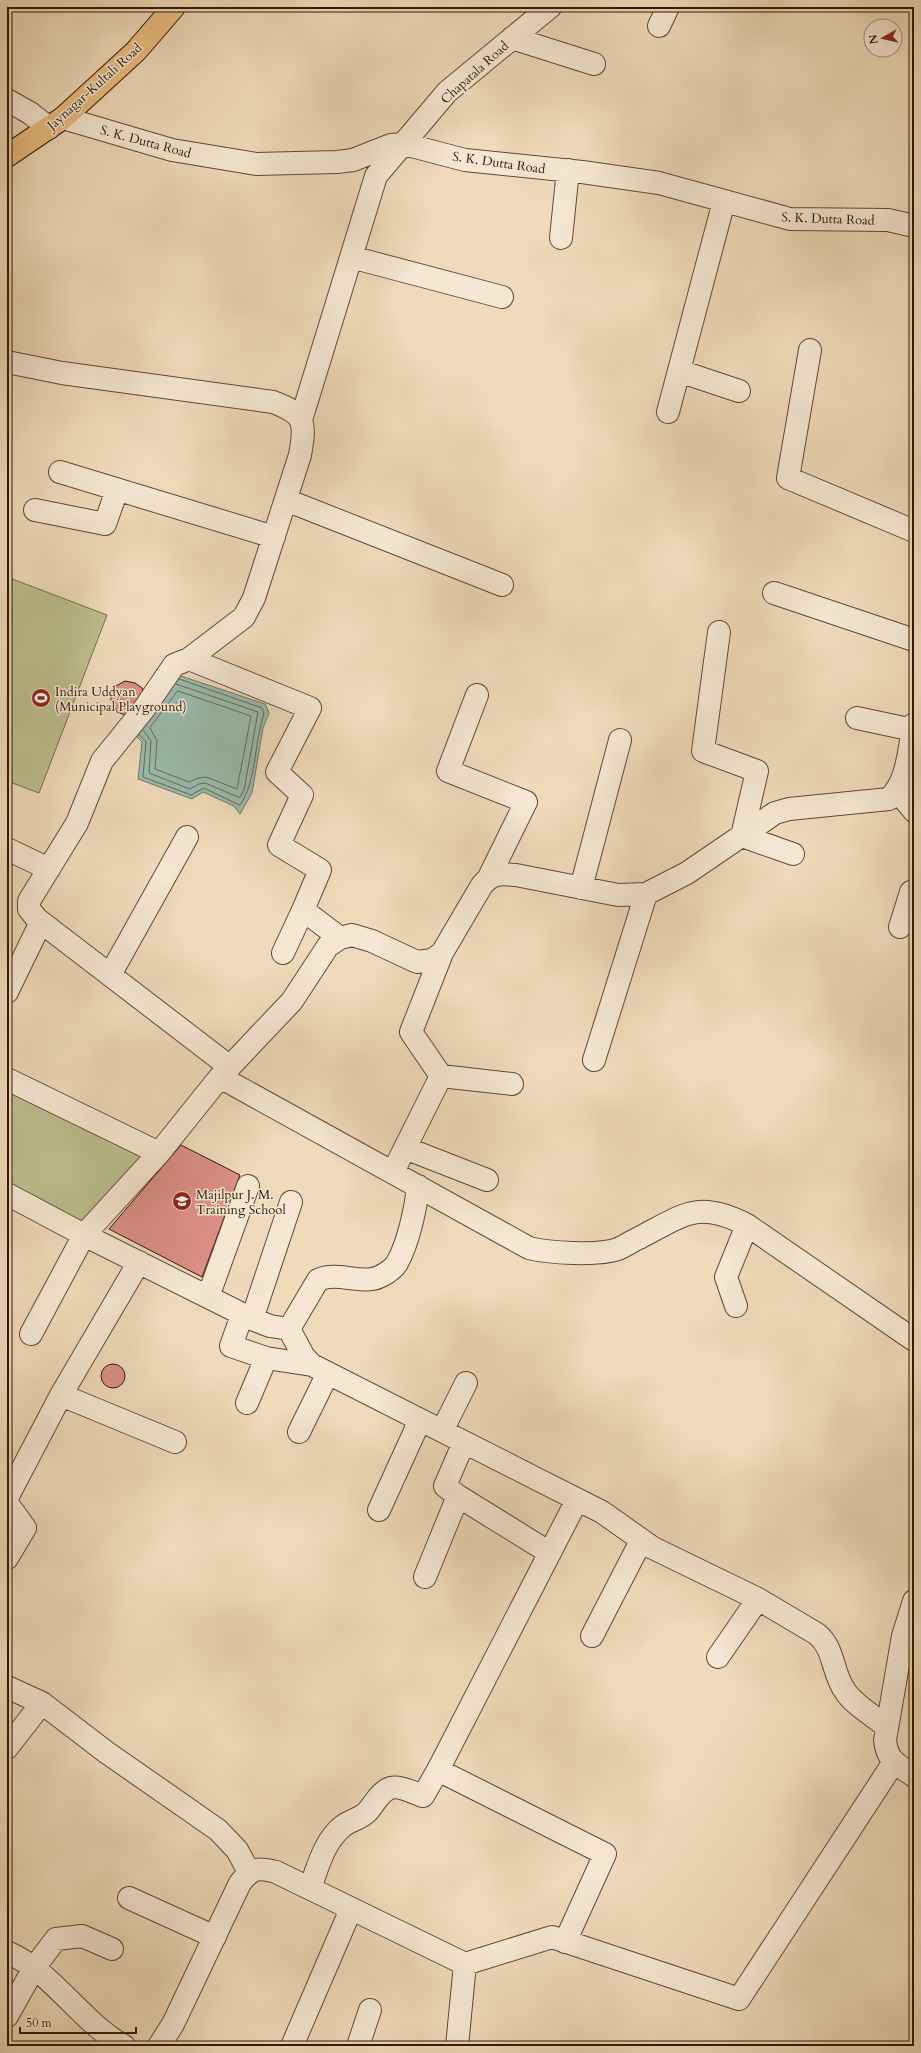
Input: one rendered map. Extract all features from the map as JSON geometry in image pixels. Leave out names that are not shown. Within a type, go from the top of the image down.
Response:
[{"type":"main road","name":"Jaynagar-Kultali Road","points":[[7,156],[56,123],[136,51],[174,7]]},
{"type":"street","name":"Chapatala Road","points":[[301,420],[376,176],[447,92],[550,7]]},
{"type":"street","points":[[512,38],[594,64]]},
{"type":"street","points":[[7,100],[30,113],[56,123]]},
{"type":"street","name":"S. K. Dutta Road","points":[[56,123],[172,150],[256,164],[337,162],[353,160],[391,145],[404,144],[465,160],[568,170],[659,183],[790,219],[888,220],[914,226]]},
{"type":"street","points":[[561,238],[568,170]]},
{"type":"street","points":[[668,412],[724,201]]},
{"type":"street","points":[[351,257],[502,297]]},
{"type":"street","points":[[810,350],[788,478],[914,531]]},
{"type":"street","points":[[7,362],[62,373],[273,402],[292,409],[301,420],[303,436],[300,455],[274,537],[254,598],[244,617],[189,659],[174,665],[144,709],[102,761],[77,823],[29,901],[29,909],[41,922],[110,975],[225,1072],[393,1172],[529,1248],[541,1251],[601,1252],[617,1249],[675,1219],[696,1211],[712,1211],[727,1215],[747,1225],[914,1340]]},
{"type":"street","points":[[679,371],[739,391]]},
{"type":"street","points":[[60,472],[274,537]]},
{"type":"street","points":[[35,510],[105,524],[117,490]]},
{"type":"street","points":[[286,500],[502,585]]},
{"type":"street","points":[[774,593],[914,640]]},
{"type":"street","points":[[718,632],[703,751],[757,771],[742,836]]},
{"type":"street","points":[[189,659],[310,708],[277,772],[302,795],[279,845],[320,870],[283,953]]},
{"type":"street","points":[[477,695],[448,771],[526,802],[489,877],[463,916],[442,953],[411,1032],[441,1076],[512,1084]]},
{"type":"street","points":[[489,877],[499,874],[516,875],[618,895],[630,896],[646,894],[687,873],[775,814],[789,809],[889,799],[898,792],[902,782],[913,727],[857,718]]},
{"type":"street","points":[[581,888],[620,740]]},
{"type":"street","points":[[898,792],[914,811]]},
{"type":"street","points":[[742,836],[793,854]]},
{"type":"street","points":[[110,975],[187,837]]},
{"type":"street","points":[[7,849],[49,869]]},
{"type":"street","points":[[900,927],[913,887]]},
{"type":"street","points":[[594,1060],[646,894]]},
{"type":"street","points":[[303,910],[340,938]]},
{"type":"street","points":[[7,992],[41,922]]},
{"type":"street","points":[[31,1334],[84,1235],[159,1153],[225,1072],[292,1001],[328,946],[340,938],[352,935],[372,941],[417,962],[432,960],[442,953]]},
{"type":"street","points":[[393,1172],[441,1076]]},
{"type":"street","points":[[7,1079],[159,1153]]},
{"type":"street","points":[[405,1148],[486,1180]]},
{"type":"street","points":[[208,1297],[248,1186]]},
{"type":"street","points":[[289,1329],[318,1280],[325,1277],[336,1276],[372,1279],[383,1275],[397,1264],[416,1204],[418,1186]]},
{"type":"street","points":[[7,1194],[84,1235],[247,1317],[270,1326],[289,1329]]},
{"type":"street","points":[[291,1202],[247,1317],[231,1346],[266,1358],[320,1369]]},
{"type":"street","points":[[736,1306],[726,1277],[747,1225]]},
{"type":"street","points":[[7,1498],[61,1395],[138,1262]]},
{"type":"street","points":[[289,1329],[304,1357],[320,1369],[611,1517],[641,1541],[758,1600],[817,1634],[825,1641],[844,1691],[887,1727]]},
{"type":"street","points":[[247,1403],[266,1358]]},
{"type":"street","points":[[299,1432],[320,1369]]},
{"type":"street","points":[[442,1431],[466,1384]]},
{"type":"street","points":[[61,1395],[175,1442]]},
{"type":"street","points":[[379,1510],[420,1420]]},
{"type":"street","points":[[464,1442],[445,1486],[458,1496],[550,1553]]},
{"type":"street","points":[[426,1577],[458,1496]]},
{"type":"street","points":[[310,1888],[326,1846],[335,1833],[345,1825],[358,1820],[366,1814],[379,1796],[388,1789],[397,1788],[424,1796],[578,1500]]},
{"type":"street","points":[[7,1503],[25,1528],[10,1546]]},
{"type":"street","points":[[592,1636],[641,1541]]},
{"type":"street","points":[[718,1657],[758,1600]]},
{"type":"street","points":[[914,1601],[904,1636],[885,1740],[886,1752],[894,1762],[914,1776]]},
{"type":"street","points":[[7,1687],[42,1703],[106,1752],[218,1830],[237,1850],[249,1872]]},
{"type":"street","points":[[7,1748],[42,1703]]},
{"type":"street","points":[[159,2046],[174,2024],[240,1883],[249,1872],[263,1868],[276,1872],[310,1888],[465,1964],[552,1937],[739,1999],[894,1762]]},
{"type":"street","points":[[438,1770],[605,1854],[565,1942]]},
{"type":"street","points":[[129,1898],[215,1937]]},
{"type":"street","points":[[292,2046],[351,1909]]},
{"type":"street","points":[[7,2016],[34,1968],[56,1939],[82,1936],[112,1949]]},
{"type":"street","points":[[7,1952],[44,1974],[106,2034],[124,2046]]},
{"type":"street","points":[[457,2046],[465,1964]]},
{"type":"street","points":[[358,2046],[370,2010]]},
{"type":"green space","name":"Indira Uddyan (Municipal Playground)","points":[[7,577],[107,615],[39,793],[7,781]]},
{"type":"green space","points":[[7,1079],[159,1153],[84,1234],[7,1193]]},
{"type":"water","points":[[172,673],[265,704],[269,713],[263,728],[252,793],[240,814],[234,806],[203,792],[192,799],[138,779],[142,742],[130,730]]},
{"type":"building","points":[[125,681],[135,683],[142,688],[145,696],[128,716],[117,712],[111,701],[111,693],[114,687]]},
{"type":"building","name":"Majilpur J. M. Training School","points":[[181,1145],[240,1175],[202,1277],[109,1229]]},
{"type":"building","points":[[113,1364],[122,1367],[125,1376],[122,1385],[113,1388],[104,1385],[101,1376],[104,1367]]},
{"type":"place","name":"Indira Uddyan (Municipal Playground)","points":[[41,698]]},
{"type":"place","name":"Majilpur J. M. Training School","points":[[182,1201]]}]
